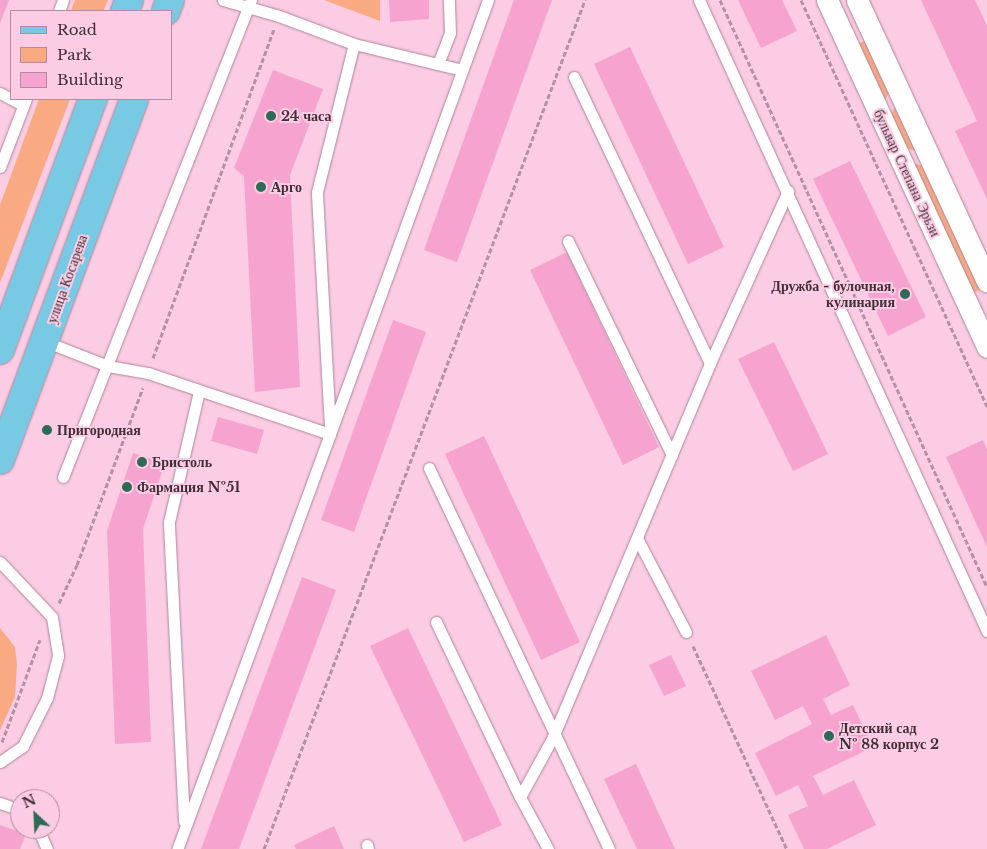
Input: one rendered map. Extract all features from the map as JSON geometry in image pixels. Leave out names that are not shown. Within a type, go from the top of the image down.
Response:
[{"type":"main road","points":[[0,350],[93,100]]},
{"type":"main road","name":"улица Косарева","points":[[0,460],[134,100]]},
{"type":"street","name":"бульвар Степана Эрьзи","points":[[827,0],[987,347]]},
{"type":"street","name":"бульвар Степана Эрьзи","points":[[857,0],[987,281]]},
{"type":"lane","points":[[224,0],[249,4],[354,44],[462,70]]},
{"type":"lane","points":[[438,64],[450,32],[449,0]]},
{"type":"lane","points":[[177,849],[488,0]]},
{"type":"lane","points":[[699,0],[788,191],[987,631]]},
{"type":"lane","points":[[63,477],[249,4]]},
{"type":"lane","points":[[330,434],[317,192],[354,44]]},
{"type":"lane","points":[[574,77],[710,363]]},
{"type":"lane","points":[[0,166],[24,102]]},
{"type":"lane","points":[[520,797],[554,738],[710,363],[788,191]]},
{"type":"lane","points":[[568,241],[672,455]]},
{"type":"lane","points":[[44,341],[108,366],[148,373],[330,434]]},
{"type":"lane","points":[[185,828],[169,522],[200,390]]},
{"type":"lane","points":[[430,468],[554,738],[609,849]]},
{"type":"lane","points":[[637,538],[686,632]]},
{"type":"lane","points":[[0,562],[27,586],[52,616],[58,656],[47,698],[23,746],[0,762]]},
{"type":"lane","points":[[436,622],[520,797],[548,849]]},
{"type":"path","points":[[264,849],[585,0]]},
{"type":"path","points":[[720,0],[987,587]]},
{"type":"path","points":[[801,0],[987,406]]},
{"type":"path","points":[[0,747],[39,640],[77,565],[279,16]]},
{"type":"path","points":[[698,655],[787,849]]},
{"type":"green space","points":[[75,0],[108,0],[103,10],[71,10]]},
{"type":"green space","points":[[324,0],[380,0],[380,21]]},
{"type":"green space","points":[[868,39],[891,89],[883,104],[856,45]]},
{"type":"green space","points":[[39,100],[70,100],[0,283],[0,205]]},
{"type":"green space","points":[[897,102],[922,152],[905,148],[890,118]]},
{"type":"green space","points":[[911,163],[930,167],[986,287],[971,294]]},
{"type":"green space","points":[[0,628],[15,647],[17,664],[15,697],[0,730]]},
{"type":"building","points":[[0,0],[9,0],[0,23]]},
{"type":"building","points":[[389,0],[429,0],[429,19],[390,22]]},
{"type":"building","points":[[514,0],[552,0],[457,262],[424,250]]},
{"type":"building","points":[[738,0],[782,0],[797,31],[761,48]]},
{"type":"building","points":[[921,0],[975,0],[987,26],[987,199],[955,131],[977,121]]},
{"type":"building","points":[[630,47],[724,247],[688,264],[594,64]]},
{"type":"building","points":[[273,70],[323,89],[290,175],[300,387],[255,392],[244,176],[234,168]]},
{"type":"building","points":[[850,161],[926,317],[888,336],[813,179]]},
{"type":"building","points":[[567,252],[659,447],[623,465],[530,270]]},
{"type":"building","points":[[393,320],[426,332],[354,532],[321,520]]},
{"type":"building","points":[[774,342],[828,454],[793,471],[738,359]]},
{"type":"building","points":[[218,417],[264,430],[257,454],[211,441]]},
{"type":"building","points":[[484,436],[580,642],[541,660],[445,454]]},
{"type":"building","points":[[983,440],[987,450],[987,547],[946,457]]},
{"type":"building","points":[[133,453],[165,463],[143,529],[151,742],[115,744],[107,531]]},
{"type":"building","points":[[302,577],[336,590],[239,849],[201,849]]},
{"type":"building","points":[[408,628],[502,825],[464,842],[370,646]]},
{"type":"building","name":"Детский сад № 88 корпус 2","points":[[826,635],[850,685],[823,699],[831,715],[853,705],[873,747],[813,776],[823,795],[854,780],[876,825],[827,849],[804,849],[788,815],[808,806],[798,785],[776,796],[755,753],[812,724],[803,706],[775,720],[751,671]]},
{"type":"building","points":[[671,655],[686,686],[664,696],[649,665]]},
{"type":"building","points":[[636,764],[675,849],[637,849],[604,779]]},
{"type":"building","points":[[0,825],[10,828],[10,839],[24,839],[20,849],[0,849]]},
{"type":"building","points":[[334,826],[344,849],[296,849],[294,845]]},
{"type":"place","name":"24 часа","points":[[271,116]]},
{"type":"place","name":"Арго","points":[[261,187]]},
{"type":"place","name":"Дружба - булочная, кулинария","points":[[905,294]]},
{"type":"place","name":"Пригородная","points":[[47,430]]},
{"type":"place","name":"Бристоль","points":[[142,462]]},
{"type":"place","name":"Фармация №51","points":[[127,487]]},
{"type":"place","name":"Детский сад № 88 корпус 2","points":[[829,736]]}]
